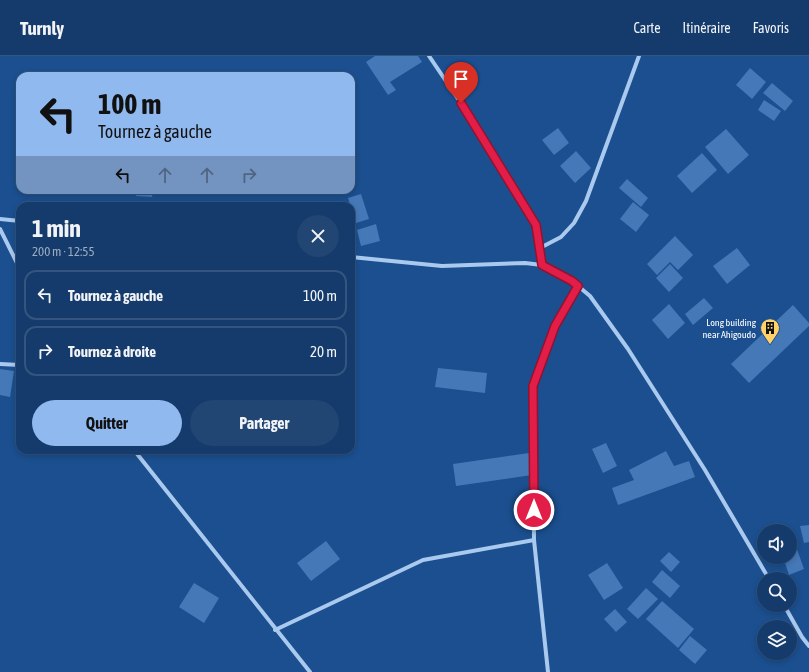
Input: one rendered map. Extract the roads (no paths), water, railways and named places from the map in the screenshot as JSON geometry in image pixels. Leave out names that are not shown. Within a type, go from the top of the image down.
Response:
[{"type":"street","points":[[429,56],[477,127],[533,219],[536,225],[542,265]]},
{"type":"street","points":[[540,248],[561,237],[574,223],[586,201],[639,56]]},
{"type":"street","points":[[0,219],[16,221]]},
{"type":"street","points":[[0,229],[16,261]]},
{"type":"street","points":[[355,257],[442,266],[525,263],[542,265],[572,281],[590,296],[628,349],[704,470],[765,572]]},
{"type":"street","points":[[548,672],[534,540],[533,386],[555,326],[578,286]]},
{"type":"street","points":[[0,364],[16,365]]},
{"type":"street","points":[[137,454],[275,630],[310,672]]},
{"type":"street","points":[[275,630],[423,560],[534,540]]},
{"type":"street","points":[[788,612],[802,638],[809,646]]},
{"type":"place","name":"Long building near Ahigoudo","points":[[770,345]]}]
